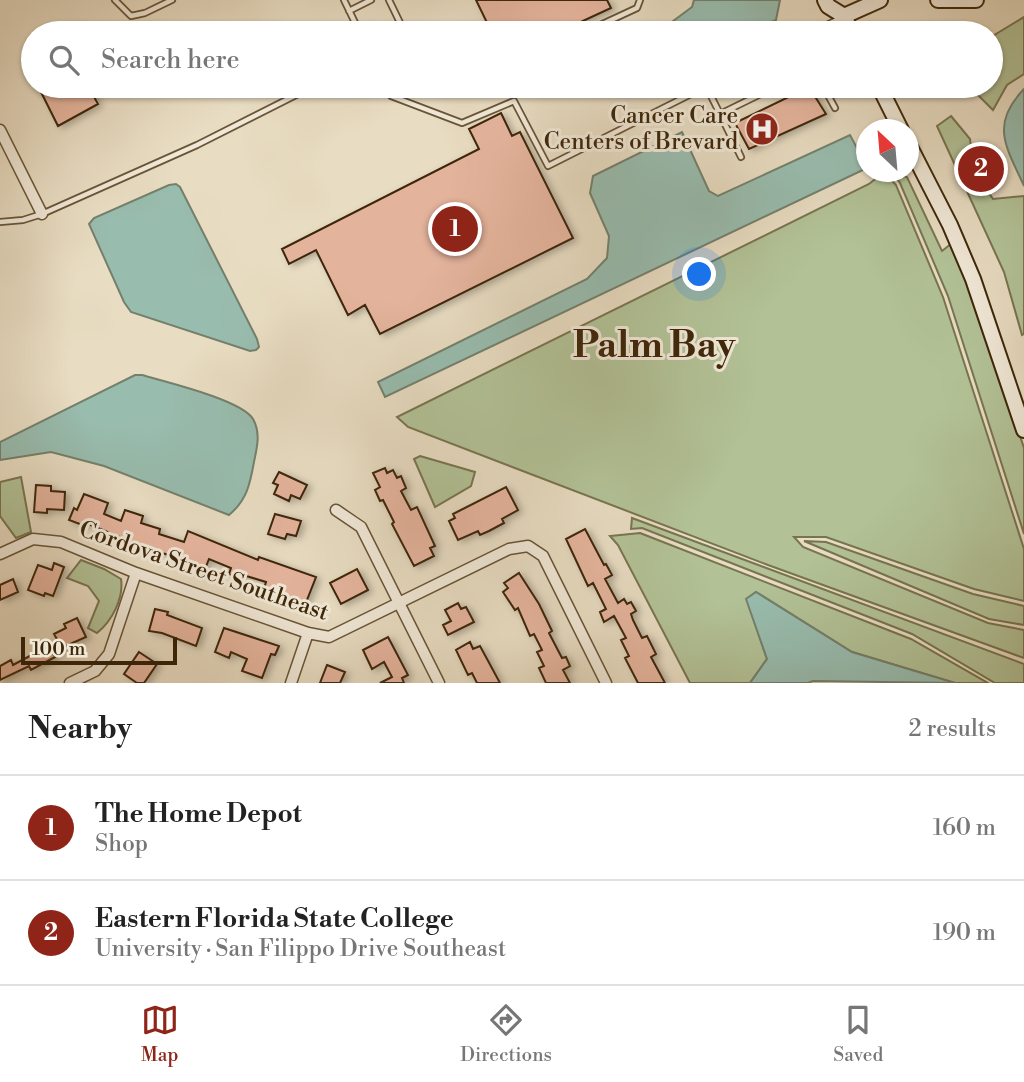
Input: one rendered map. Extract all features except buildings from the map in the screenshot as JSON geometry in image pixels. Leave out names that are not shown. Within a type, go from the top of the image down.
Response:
[{"type":"street","points":[[825,0],[828,6],[844,16]]},
{"type":"street","points":[[845,0],[846,21]]},
{"type":"street","points":[[844,16],[880,0]]},
{"type":"street","points":[[938,0],[976,0]]},
{"type":"street","points":[[885,98],[896,119]]},
{"type":"street","points":[[0,130],[42,214]]},
{"type":"street","points":[[919,164],[950,225],[973,279],[1024,430]]},
{"type":"street","points":[[336,510],[361,527],[439,683]]},
{"type":"street","name":"Cordova Street Southeast","points":[[0,554],[33,539],[61,542],[136,573],[308,633],[329,637],[509,549],[528,546],[542,556],[606,683]]},
{"type":"street","points":[[70,683],[95,671],[109,654],[136,573]]},
{"type":"street","points":[[291,683],[308,633]]},
{"type":"lane","points":[[115,0],[131,16],[145,13],[172,0]]},
{"type":"lane","points":[[344,0],[354,21]]},
{"type":"lane","points":[[349,10],[371,0]]},
{"type":"lane","points":[[389,0],[399,21]]},
{"type":"lane","points":[[609,21],[637,8],[640,0]]},
{"type":"lane","points":[[834,21],[844,16]]},
{"type":"lane","points":[[0,222],[23,220],[42,214],[197,145],[290,98]]},
{"type":"lane","points":[[396,98],[462,123],[514,101],[548,166],[682,98]]},
{"type":"lane","points":[[712,98],[741,157]]},
{"type":"lane","points":[[720,114],[753,98]]},
{"type":"lane","points":[[830,98],[835,108]]},
{"type":"shaded area","points":[[694,0],[780,0],[774,21],[673,21],[692,7]]},
{"type":"shaded area","points":[[1024,17],[1024,74],[1007,85],[1003,92],[1003,30]]},
{"type":"shaded area","points":[[1024,89],[1024,186],[1007,148],[1004,125],[1013,102]]},
{"type":"shaded area","points":[[981,98],[1000,98],[993,110]]},
{"type":"shaded area","points":[[951,116],[970,139],[974,171],[993,199],[1024,196],[1022,335],[1004,272],[937,126]]},
{"type":"shaded area","points":[[682,132],[709,191],[718,196],[850,135],[856,146],[856,173],[385,397],[378,382],[587,279],[607,258],[609,236],[590,193],[593,176]]},
{"type":"shaded area","points":[[893,182],[896,185],[943,297],[1024,549],[1024,601],[974,589],[826,537],[794,537],[803,547],[988,623],[1024,630],[1024,658],[768,565],[408,427],[397,417],[869,184]]},
{"type":"shaded area","points":[[909,182],[942,251],[952,243],[968,281],[1024,448],[1024,534],[948,296],[900,183]]},
{"type":"shaded area","points":[[176,184],[180,187],[257,339],[259,347],[256,350],[250,351],[131,312],[124,302],[89,224],[94,218]]},
{"type":"shaded area","points":[[135,375],[202,392],[234,405],[253,419],[258,440],[251,477],[244,497],[229,515],[104,466],[51,452],[0,460],[0,442]]},
{"type":"shaded area","points":[[420,456],[475,472],[471,486],[435,507],[414,459]]},
{"type":"shaded area","points":[[21,477],[31,532],[16,538],[0,516],[0,482]]},
{"type":"shaded area","points":[[632,518],[1024,664],[1024,683],[995,683],[912,634],[642,528],[631,529]]},
{"type":"shaded area","points":[[640,533],[911,639],[988,683],[955,683],[852,652],[756,592],[747,599],[767,659],[750,683],[690,683],[618,545],[610,536]]},
{"type":"shaded area","points":[[804,541],[826,542],[973,594],[1024,606],[1024,625],[989,619]]},
{"type":"shaded area","points":[[81,560],[121,579],[121,594],[116,609],[97,633],[88,628],[99,601],[88,586],[67,578]]},
{"type":"shaded area","points":[[756,592],[852,652],[955,683],[750,683],[767,659],[746,599]]},
{"type":"place","name":"Cancer Care Centers of Brevard","points":[[762,129]]},
{"type":"place","name":"Eastern Florida State College","points":[[981,169]]},
{"type":"place","name":"The Home Depot","points":[[455,229]]},
{"type":"district","name":"Palm Bay","points":[[654,346]]}]
